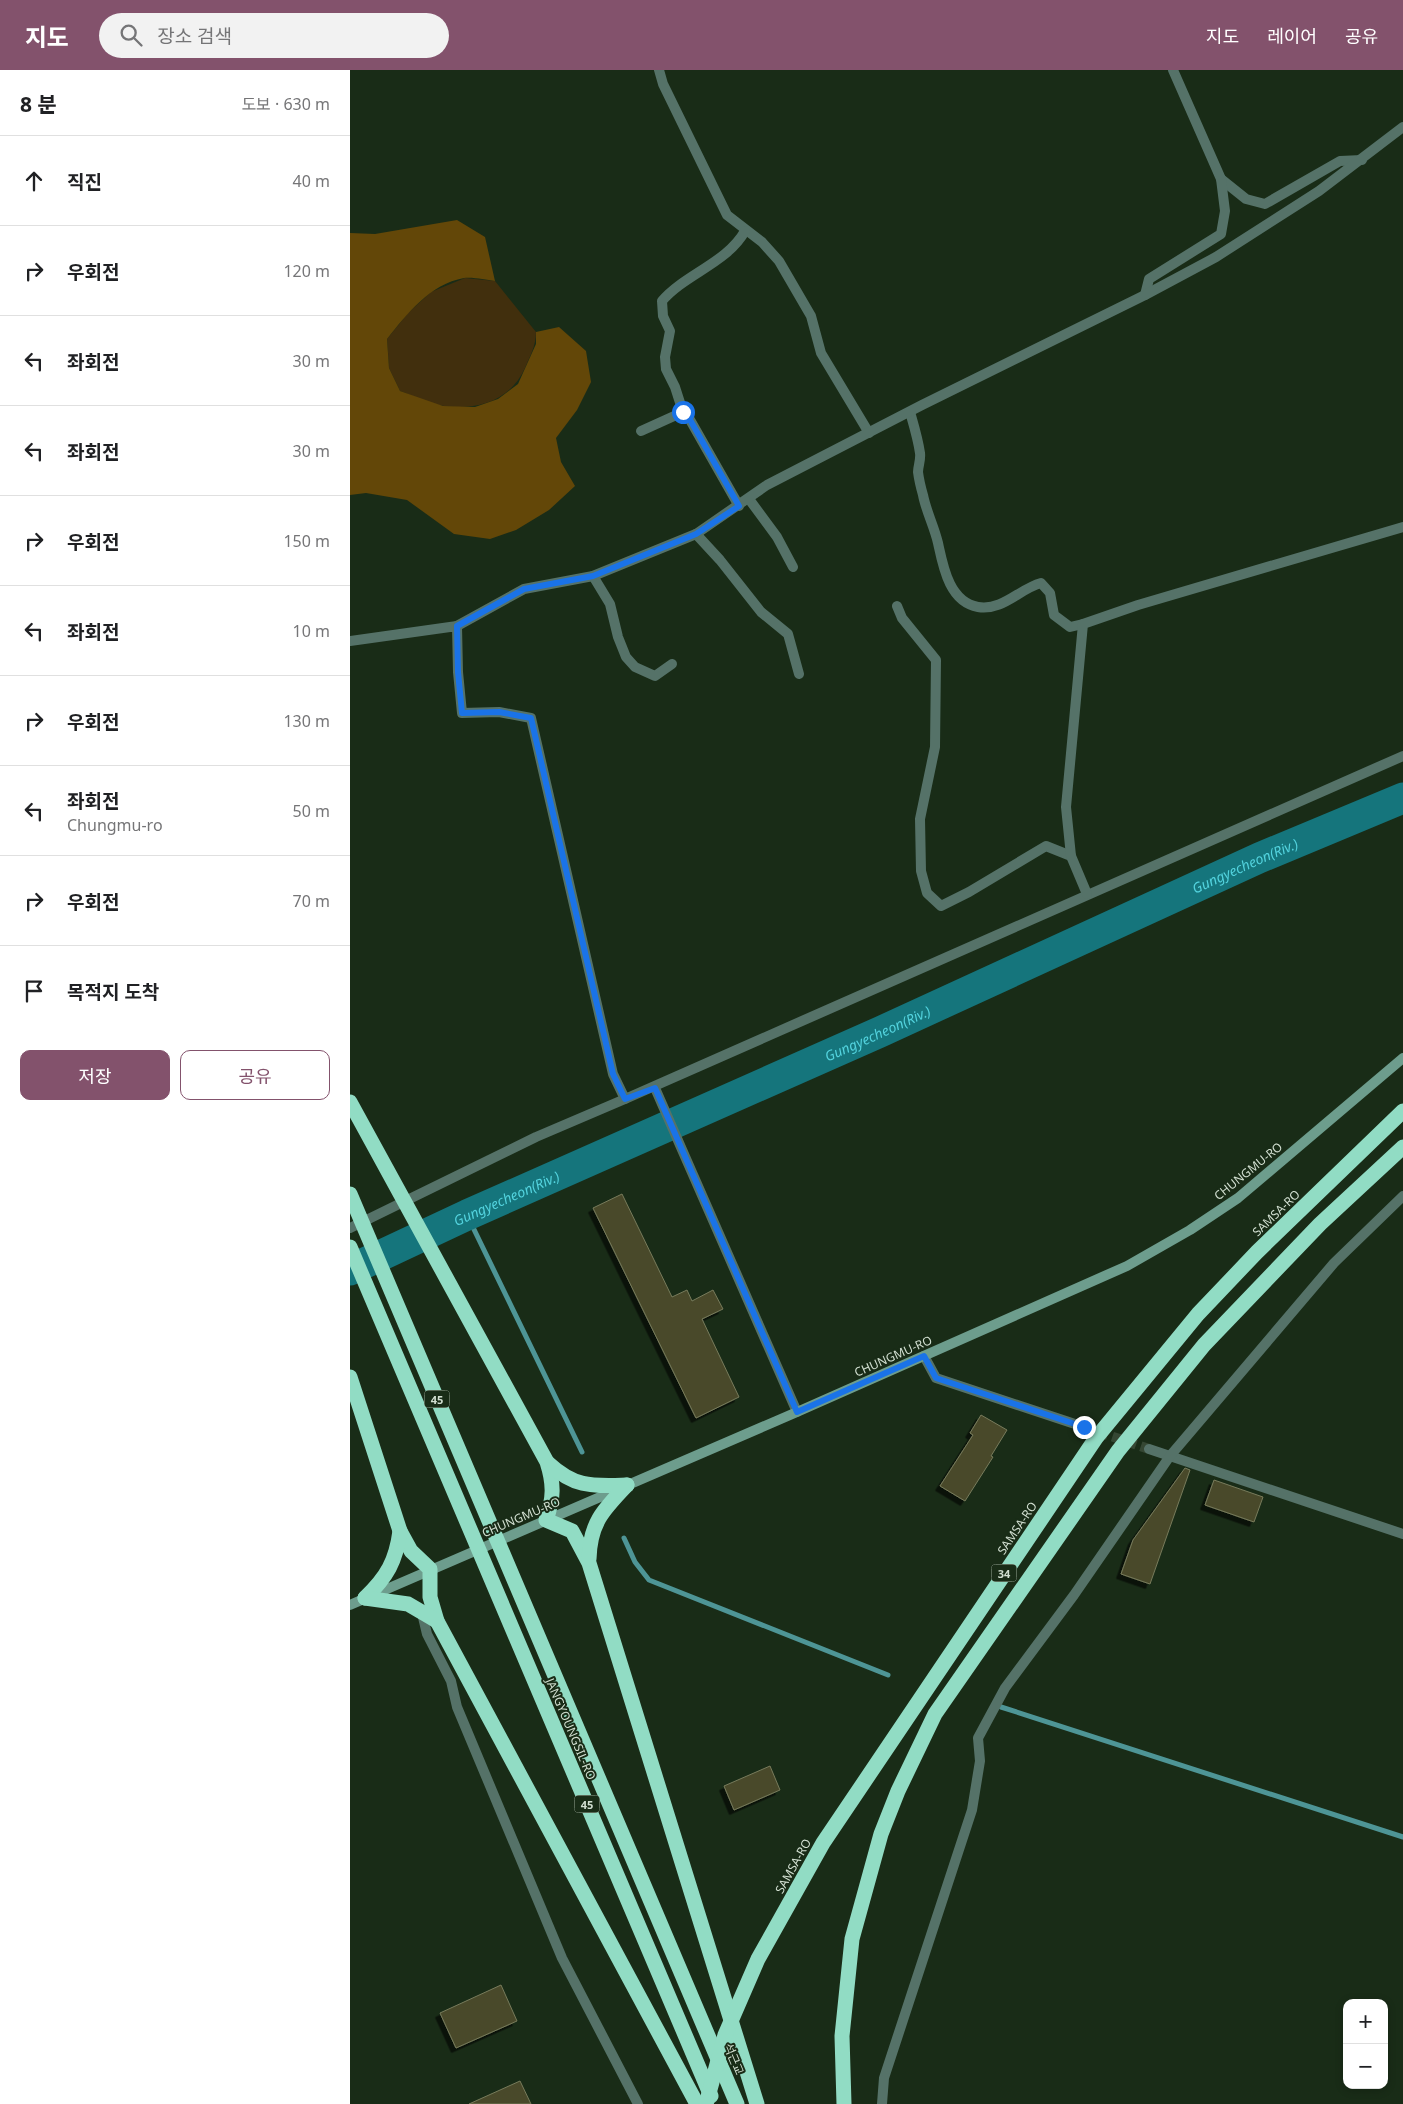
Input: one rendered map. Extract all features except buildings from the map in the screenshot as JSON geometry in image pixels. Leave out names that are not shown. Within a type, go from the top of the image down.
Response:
[{"type":"highway","points":[[350,1102],[547,1462],[553,1482],[553,1498],[546,1520],[572,1532],[576,1536],[590,1564],[756,2099]]},
{"type":"highway","name":"SAMSA-RO","points":[[706,2104],[725,2035],[758,1959],[823,1843],[1096,1438],[1198,1314],[1257,1252],[1403,1111]]},
{"type":"highway","name":"34","points":[[844,2104],[842,2036],[852,1939],[881,1834],[898,1791],[936,1714],[1118,1451],[1204,1345],[1320,1224],[1403,1147]]},
{"type":"highway","name":"JANGYOUNGSIL-RO","points":[[351,1198],[704,2025]]},
{"type":"highway","name":"JANGYOUNGSIL-RO","points":[[350,1247],[714,2104]]},
{"type":"highway","points":[[350,1377],[400,1531],[411,1551],[430,1569],[430,1597],[436,1621],[697,2104]]},
{"type":"highway","points":[[547,1462],[562,1476],[573,1482],[593,1486],[627,1485]]},
{"type":"highway","points":[[590,1564],[590,1541],[596,1522],[627,1485]]},
{"type":"highway","points":[[365,1598],[386,1574],[397,1553],[400,1531]]},
{"type":"highway","points":[[365,1598],[408,1604],[436,1621]]},
{"type":"highway","name":"석근교","points":[[704,2025],[737,2104]]},
{"type":"street","points":[[659,70],[663,84],[727,215],[745,231],[762,242],[779,261],[811,316],[825,360],[869,433]]},
{"type":"street","points":[[1145,295],[1149,279],[1221,234],[1225,212],[1221,179],[1173,70]]},
{"type":"street","points":[[350,641],[457,626],[524,589],[593,576],[696,534],[767,485],[1145,295],[1216,256],[1320,191],[1403,127]]},
{"type":"street","points":[[1221,179],[1246,199],[1265,204],[1340,161],[1362,159]]},
{"type":"street","points":[[739,506],[689,418],[683,412],[675,387],[666,370],[665,357],[670,331],[663,316],[662,301],[672,289],[712,263],[739,242],[745,231]]},
{"type":"street","points":[[641,431],[683,412]]},
{"type":"street","points":[[910,412],[920,455],[918,473],[922,494],[938,542],[944,572],[955,591],[967,604],[978,607],[993,607],[1005,603],[1033,585],[1041,583],[1050,593],[1054,615],[1070,627],[1138,605],[1403,527]]},
{"type":"street","points":[[749,499],[777,537],[793,567]]},
{"type":"street","points":[[696,534],[720,560],[761,612],[788,634],[799,674]]},
{"type":"street","points":[[593,576],[610,604],[618,638],[626,657],[635,668],[655,676],[672,664]]},
{"type":"street","points":[[896,606],[902,618],[936,660],[935,747],[920,819],[921,871],[927,893],[940,906],[969,892],[1046,846],[1071,856]]},
{"type":"street","points":[[1083,624],[1066,807],[1071,856],[1087,894]]},
{"type":"street","points":[[457,626],[458,672],[462,713],[499,712],[531,718],[613,1074],[625,1099]]},
{"type":"street","points":[[350,1228],[536,1137],[655,1088],[1087,894],[1403,756]]},
{"type":"street","name":"CHUNGMU-RO","points":[[350,1605],[797,1412],[1127,1266],[1190,1230],[1238,1198],[1403,1058]]},
{"type":"street","points":[[655,1088],[797,1412]]},
{"type":"street","points":[[882,2104],[884,2078],[972,1810],[980,1761],[978,1738],[1004,1688],[1074,1595],[1170,1456],[1334,1263],[1403,1196]]},
{"type":"street","points":[[924,1356],[936,1378],[1084,1427]]},
{"type":"street","points":[[1149,1449],[1403,1534]]},
{"type":"street","points":[[422,1613],[428,1634],[451,1681],[458,1707],[562,1958],[638,2104]]},
{"type":"shaded area","points":[[457,220],[485,237],[495,281],[464,278],[452,281],[430,293],[411,310],[387,339],[389,368],[400,391],[443,406],[475,407],[498,399],[518,384],[536,344],[536,332],[559,327],[586,351],[591,382],[577,410],[556,438],[561,462],[575,486],[549,510],[516,530],[490,539],[454,534],[407,500],[366,493],[350,495],[350,233],[375,234]]},
{"type":"shaded area","points":[[465,278],[495,281],[536,332],[532,351],[519,379],[502,396],[492,401],[469,406],[439,405],[400,391],[389,368],[387,339],[408,313],[431,292]]},
{"type":"waterway","name":"Gungyecheon(Riv.)","points":[[350,1270],[467,1215],[880,1032],[1259,858],[1403,798]]},
{"type":"waterway","points":[[467,1215],[582,1452]]},
{"type":"waterway","points":[[624,1538],[635,1562],[649,1580],[888,1675]]},
{"type":"waterway","points":[[1001,1707],[1403,1837]]},
{"type":"tunnel","points":[[1084,1427],[1149,1449]]},
{"type":"route","points":[[683,412],[689,418],[739,506],[696,534],[593,576],[524,589],[457,626],[458,672],[462,713],[499,712],[531,718],[613,1074],[625,1099],[655,1088],[797,1412],[924,1356],[936,1378],[1084,1427]]}]
